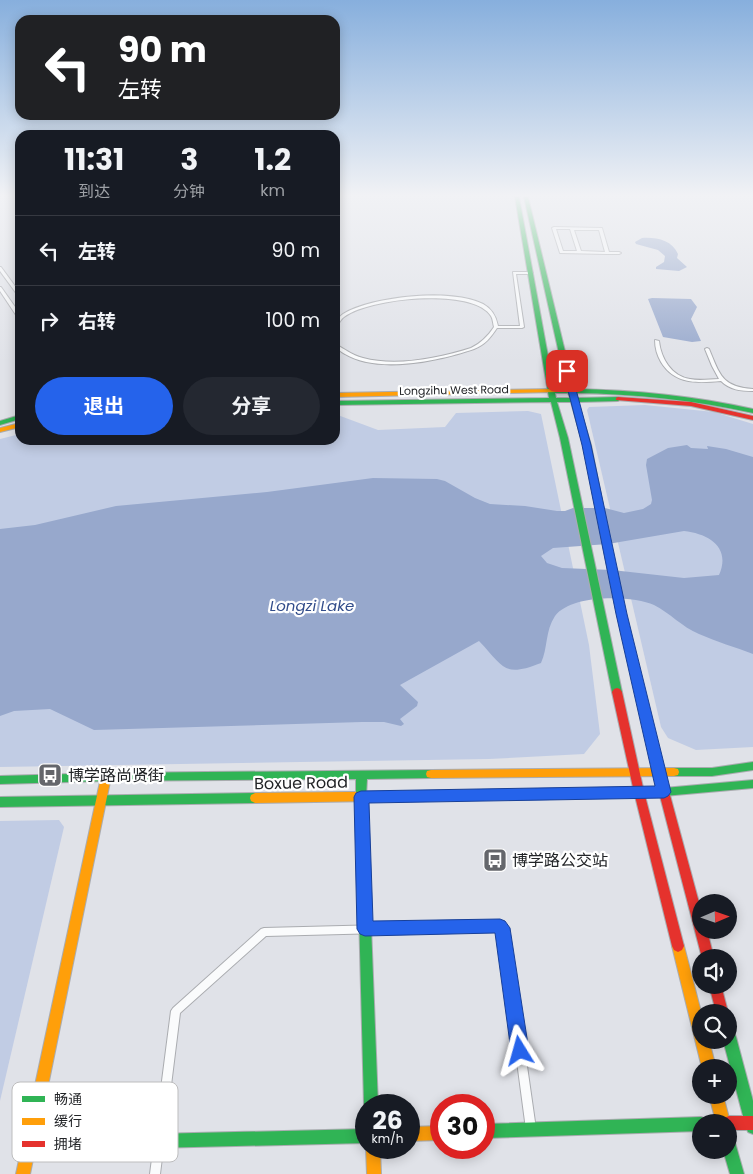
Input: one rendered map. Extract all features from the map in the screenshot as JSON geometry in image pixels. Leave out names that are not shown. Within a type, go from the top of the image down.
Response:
[{"type":"main road","points":[[527,252],[553,395],[564,438],[639,792],[693,1004]]},
{"type":"main road","points":[[539,252],[573,395],[587,445],[621,614],[659,773],[706,949]]},
{"type":"main road","points":[[573,395],[667,393],[725,403],[753,411]]},
{"type":"main road","name":"Longzihu West Road","points":[[340,395],[573,395]]},
{"type":"main road","name":"Longzihu West Road","points":[[340,403],[553,395]]},
{"type":"main road","points":[[573,395],[691,404],[753,418]]},
{"type":"main road","points":[[0,424],[15,419]]},
{"type":"main road","points":[[0,430],[15,426]]},
{"type":"main road","name":"Boxue Road","points":[[0,780],[106,776],[659,773],[712,772],[753,766]]},
{"type":"main road","points":[[362,774],[361,797],[372,1094]]},
{"type":"main road","points":[[42,1082],[106,776]]},
{"type":"main road","name":"Boxue Road","points":[[0,802],[664,792],[753,784]]},
{"type":"main road","points":[[732,1049],[753,1124],[737,1123]]},
{"type":"main road","points":[[495,1131],[692,1124]]},
{"type":"main road","points":[[178,1141],[355,1136]]},
{"type":"main road","points":[[373,1159],[374,1174]]},
{"type":"main road","points":[[732,1159],[736,1174]]},
{"type":"street","points":[[560,252],[619,253]]},
{"type":"street","points":[[0,268],[15,289]]},
{"type":"street","points":[[496,327],[522,327],[514,273],[531,273]]},
{"type":"street","points":[[0,288],[15,310]]},
{"type":"street","points":[[340,320],[344,316],[392,300],[440,297],[463,299],[480,304],[493,315],[496,327],[490,337],[480,345],[436,359],[417,362],[364,360],[340,349]]},
{"type":"street","points":[[656,341],[665,367],[687,380],[720,380],[734,387],[753,390]]},
{"type":"street","points":[[706,349],[720,380]]},
{"type":"street","points":[[167,1082],[176,1011],[264,932],[500,926],[504,933],[531,1129]]},
{"type":"shaded area","points":[[645,405],[714,412],[753,424],[753,747],[696,750],[668,738],[661,727],[587,410],[589,407]]},
{"type":"shaded area","name":"Longzi Lake","points":[[528,411],[541,414],[589,645],[600,734],[584,754],[489,759],[0,767],[0,439],[15,435],[15,445],[340,445],[340,416],[378,430],[445,427],[456,413]]},
{"type":"shaded area","points":[[59,820],[64,827],[0,1101],[0,821]]},
{"type":"water","points":[[660,252],[677,252],[677,258],[687,267],[679,271],[656,269],[656,267],[664,262],[665,256]]},
{"type":"water","points":[[648,299],[691,299],[697,307],[691,319],[701,341],[692,342],[663,337]]},
{"type":"water","name":"Longzi Lake","points":[[687,445],[691,448],[708,449],[707,446],[726,449],[753,457],[753,654],[712,640],[693,631],[654,605],[632,599],[602,598],[574,604],[563,609],[555,616],[541,663],[519,670],[505,667],[479,641],[400,685],[418,702],[417,706],[400,719],[404,724],[401,726],[384,722],[362,722],[94,730],[50,709],[14,711],[0,716],[0,529],[35,525],[116,506],[267,492],[373,478],[437,479],[445,481],[490,504],[525,506],[557,511],[573,508],[605,508],[624,513],[643,509],[651,504],[652,500],[646,465],[647,459],[668,448]],"holes":[[[684,531],[710,539],[720,550],[722,565],[719,575],[684,578],[612,570],[562,568],[547,563],[541,556],[553,548],[608,544]]]},
{"type":"traffic: fast","points":[[527,252],[551,391],[564,438],[617,692]]},
{"type":"traffic: fast","points":[[539,252],[571,391],[587,445],[617,596]]},
{"type":"traffic: fast","points":[[555,391],[654,395],[704,401],[753,411]]},
{"type":"traffic: fast","points":[[340,403],[618,399]]},
{"type":"traffic: fast","points":[[0,423],[15,418]]},
{"type":"traffic: fast","points":[[674,772],[712,772],[753,766]]},
{"type":"traffic: fast","points":[[0,780],[106,777],[431,774]]},
{"type":"traffic: fast","points":[[362,775],[361,797],[371,1094]]},
{"type":"traffic: fast","points":[[610,793],[664,792],[753,784]]},
{"type":"traffic: fast","points":[[0,802],[255,798]]},
{"type":"traffic: fast","points":[[732,1049],[753,1127]]},
{"type":"traffic: fast","points":[[495,1131],[692,1124]]},
{"type":"traffic: fast","points":[[178,1140],[355,1136]]},
{"type":"traffic: fast","points":[[733,1159],[737,1174]]},
{"type":"traffic: slow","points":[[340,395],[555,391]]},
{"type":"traffic: slow","points":[[0,430],[15,426]]},
{"type":"traffic: slow","points":[[431,774],[674,772]]},
{"type":"traffic: slow","points":[[42,1082],[106,777]]},
{"type":"traffic: slow","points":[[255,798],[610,793]]},
{"type":"traffic: slow","points":[[678,946],[693,1004]]},
{"type":"traffic: slow","points":[[704,1049],[707,1059]]},
{"type":"traffic: slow","points":[[718,1104],[721,1114]]},
{"type":"traffic: slow","points":[[420,1134],[430,1133]]},
{"type":"traffic: slow","points":[[373,1159],[374,1174]]},
{"type":"traffic: slow","points":[[23,1174],[26,1162]]},
{"type":"traffic: jam","points":[[618,399],[691,404],[753,418]]},
{"type":"traffic: jam","points":[[617,596],[659,773],[706,949]]},
{"type":"traffic: jam","points":[[617,692],[639,792],[678,946]]},
{"type":"traffic: jam","points":[[717,994],[720,1004]]},
{"type":"traffic: jam","points":[[737,1123],[753,1123]]},
{"type":"place","name":"博学路尚贤街","points":[[50,775]]},
{"type":"place","name":"博学路公交站","points":[[495,860]]},
{"type":"route","points":[[520,1051],[504,933],[500,926],[365,929],[361,797],[664,792],[621,614],[587,445],[567,371]]}]
